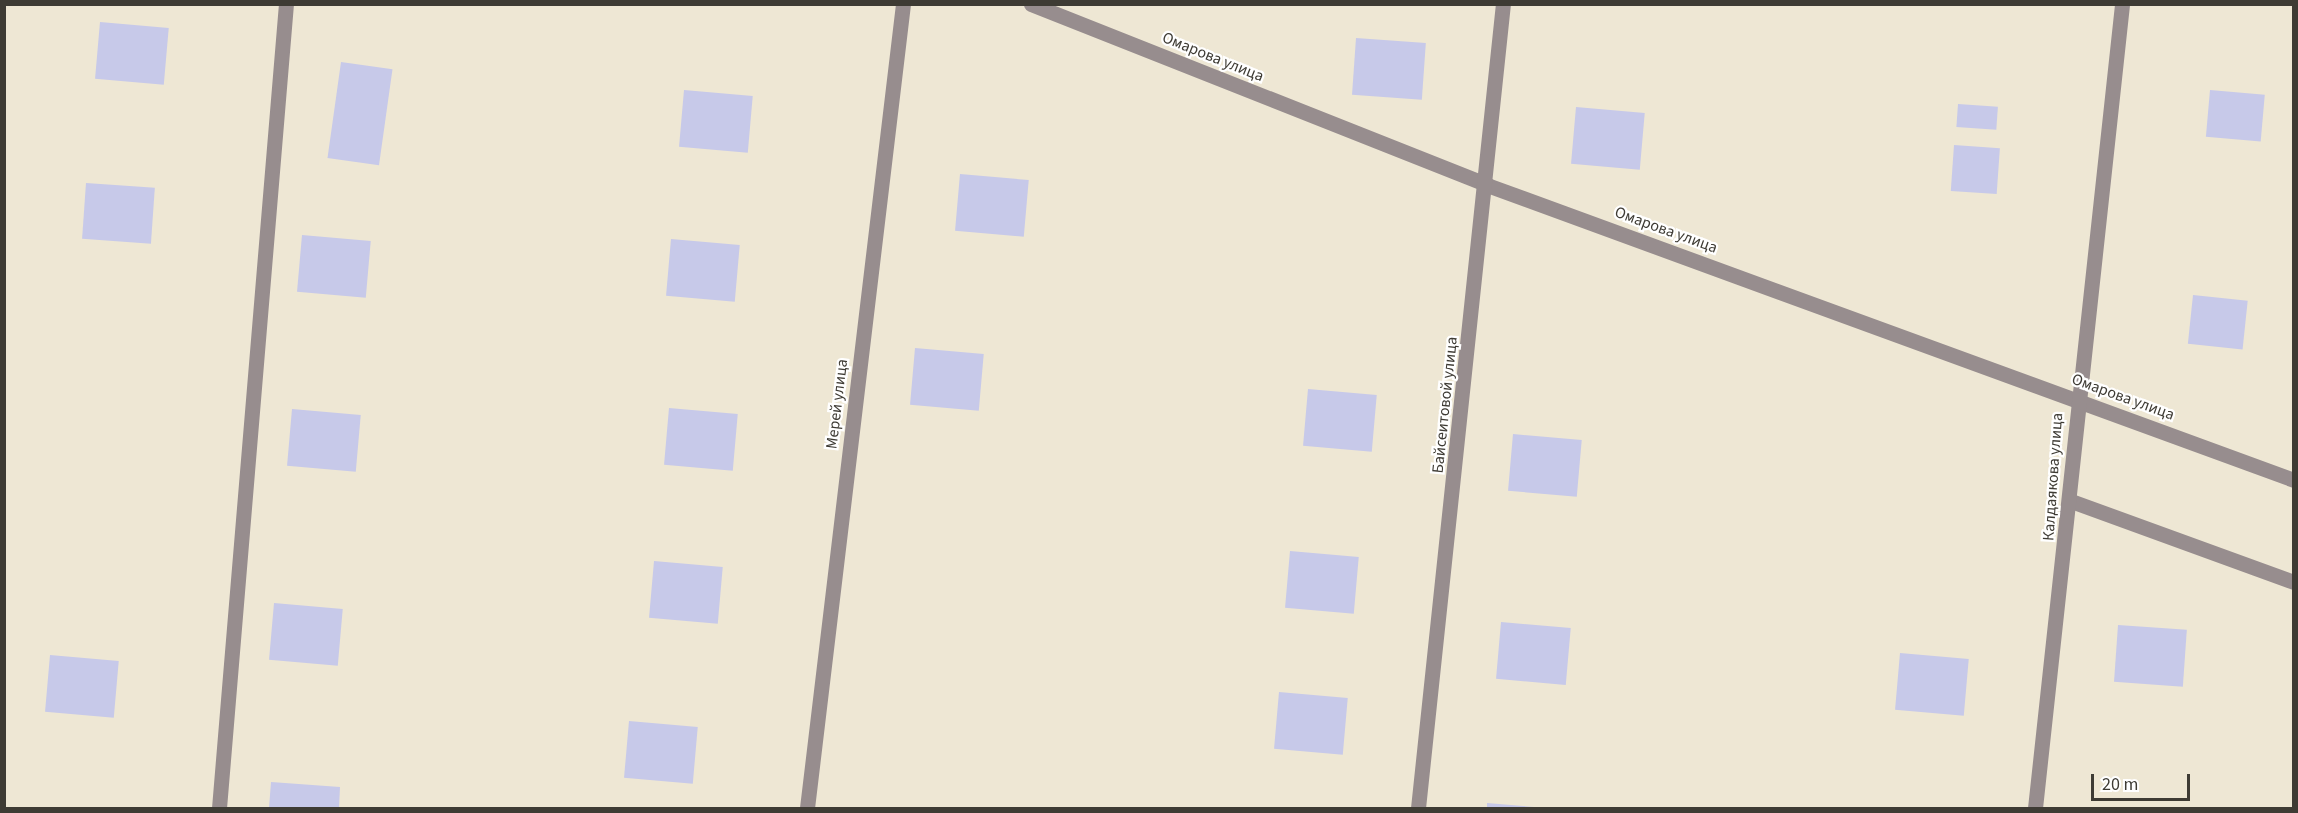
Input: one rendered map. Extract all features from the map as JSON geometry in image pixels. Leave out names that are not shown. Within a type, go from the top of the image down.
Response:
[{"type":"street","points":[[219,808],[286,4]]},
{"type":"street","name":"Мерей улица","points":[[807,808],[903,4]]},
{"type":"street","name":"Омарова улица","points":[[1031,4],[1487,185],[2294,480]]},
{"type":"street","name":"Байсеитовой улица","points":[[1418,808],[1487,185],[1503,4]]},
{"type":"street","name":"Калдаякова улица","points":[[2035,808],[2071,501],[2077,399],[2122,4]]},
{"type":"street","points":[[2071,501],[2294,582]]},
{"type":"building","points":[[100,22],[169,28],[164,85],[95,79]]},
{"type":"building","points":[[1356,38],[1426,43],[1422,100],[1352,95]]},
{"type":"building","points":[[341,62],[392,69],[379,165],[328,158]]},
{"type":"building","points":[[684,90],[753,96],[748,153],[679,147]]},
{"type":"building","points":[[2210,90],[2265,95],[2261,142],[2206,137]]},
{"type":"building","points":[[1958,104],[1998,107],[1996,130],[1956,127]]},
{"type":"building","points":[[1576,107],[1645,113],[1640,170],[1571,164]]},
{"type":"building","points":[[1954,145],[2000,148],[1997,194],[1951,191]]},
{"type":"building","points":[[960,174],[1029,180],[1024,237],[955,231]]},
{"type":"building","points":[[86,183],[155,188],[151,244],[82,239]]},
{"type":"building","points":[[302,235],[371,241],[366,298],[297,292]]},
{"type":"building","points":[[671,239],[740,245],[735,302],[666,296]]},
{"type":"building","points":[[2193,295],[2248,301],[2243,349],[2188,344]]},
{"type":"building","points":[[915,348],[984,354],[979,411],[910,405]]},
{"type":"building","points":[[1308,389],[1377,395],[1372,452],[1303,446]]},
{"type":"building","points":[[669,408],[738,414],[733,471],[664,465]]},
{"type":"building","points":[[292,409],[361,415],[356,472],[287,466]]},
{"type":"building","points":[[1513,434],[1582,440],[1577,497],[1508,491]]},
{"type":"building","points":[[1290,551],[1359,557],[1354,614],[1285,608]]},
{"type":"building","points":[[654,561],[723,567],[718,624],[649,618]]},
{"type":"building","points":[[274,603],[343,609],[338,666],[269,660]]},
{"type":"building","points":[[1501,622],[1571,628],[1566,685],[1496,679]]},
{"type":"building","points":[[2118,625],[2187,630],[2183,687],[2114,682]]},
{"type":"building","points":[[1900,653],[1969,659],[1964,716],[1895,710]]},
{"type":"building","points":[[50,655],[119,661],[114,718],[45,712]]},
{"type":"building","points":[[1279,692],[1348,698],[1343,755],[1274,749]]},
{"type":"building","points":[[629,721],[698,727],[693,784],[624,778]]},
{"type":"building","points":[[271,782],[340,787],[339,808],[269,808]]},
{"type":"building","points":[[1487,803],[1534,807],[1534,808],[1487,808]]}]
